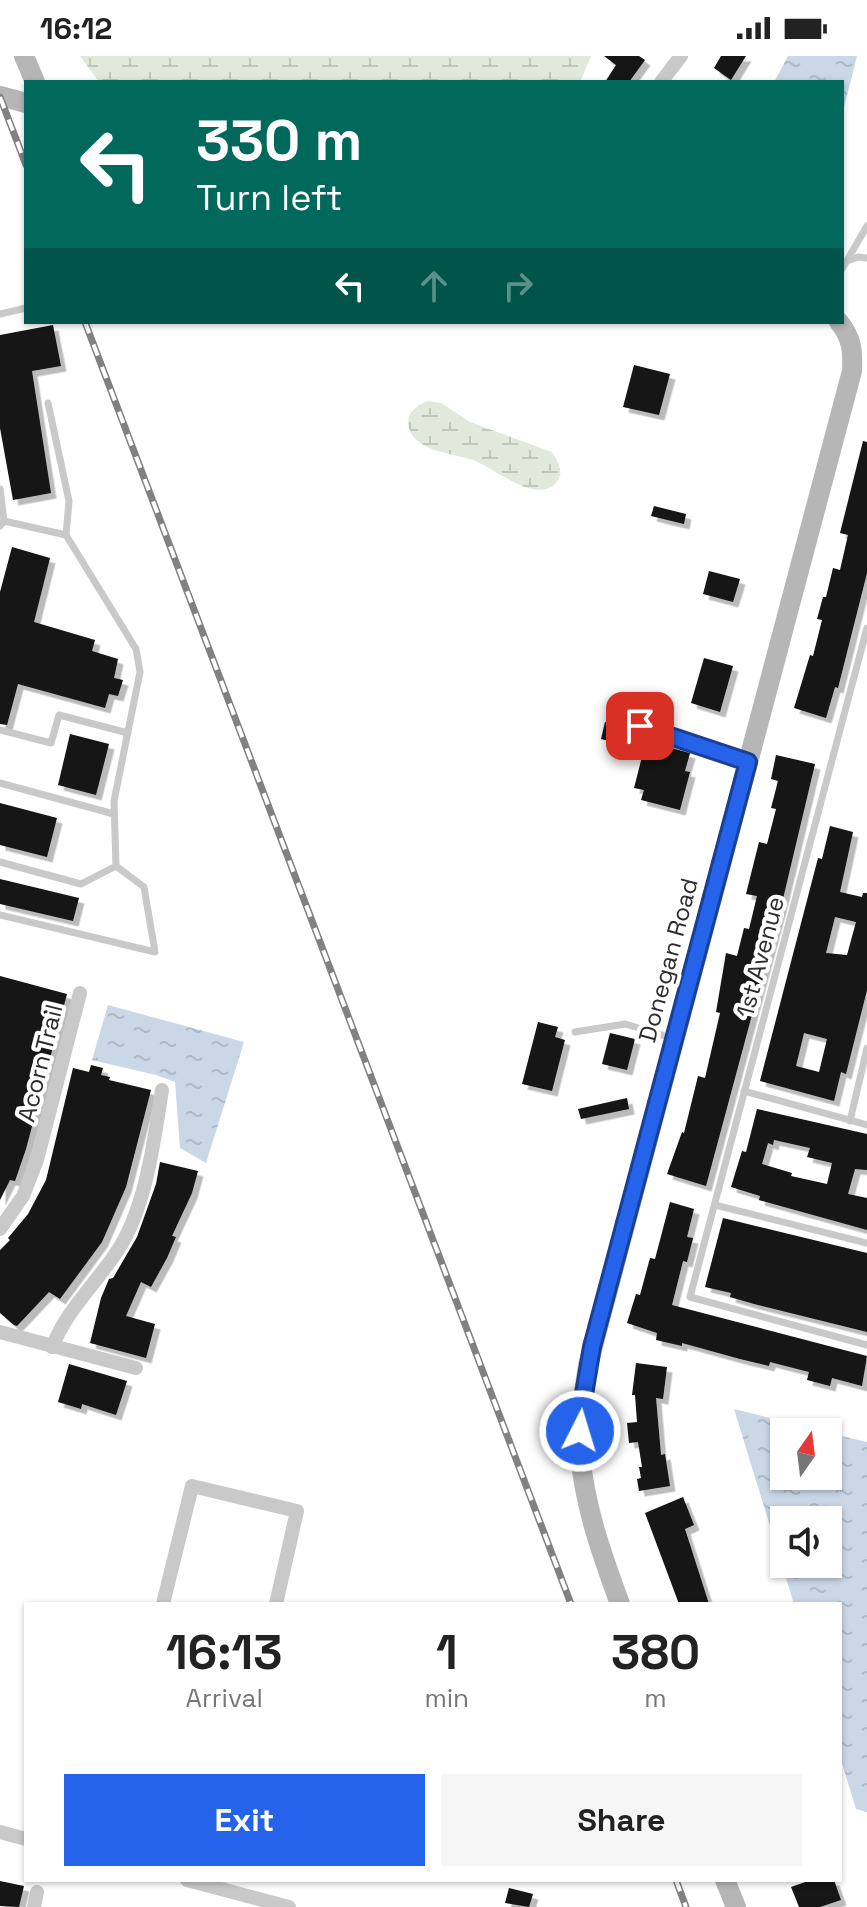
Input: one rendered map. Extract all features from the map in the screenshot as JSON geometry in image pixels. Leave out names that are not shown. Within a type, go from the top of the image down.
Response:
[{"type":"street","points":[[24,56],[34,80]]},
{"type":"street","points":[[663,80],[681,56]]},
{"type":"street","points":[[0,96],[24,102]]},
{"type":"street","name":"Donegan Road","points":[[619,1602],[594,1532],[585,1489],[580,1450],[581,1412],[588,1365],[852,371],[853,348],[842,326]]},
{"type":"street","name":"Acorn Trail","points":[[0,1229],[23,1196],[37,1160],[80,993]]},
{"type":"street","points":[[52,1347],[67,1315],[119,1249],[148,1173],[162,1090]]},
{"type":"street","points":[[0,1332],[136,1368]]},
{"type":"street","points":[[163,1602],[192,1486],[297,1511],[276,1602]]},
{"type":"street","points":[[0,1832],[24,1838]]},
{"type":"street","points":[[195,1882],[289,1907]]},
{"type":"street","points":[[726,1882],[736,1907]]},
{"type":"lane","points":[[844,267],[867,226]]},
{"type":"lane","points":[[850,260],[867,258]]},
{"type":"lane","points":[[0,314],[24,308]]},
{"type":"lane","points":[[48,403],[69,501],[66,535],[136,649],[140,672],[114,801],[116,866]]},
{"type":"lane","points":[[0,489],[2,523],[66,535]]},
{"type":"lane","name":"1st Avenue","points":[[867,628],[690,1297],[867,1345]]},
{"type":"lane","points":[[0,730],[51,743],[59,715],[128,733]]},
{"type":"lane","points":[[640,726],[748,762]]},
{"type":"lane","points":[[0,783],[114,814]]},
{"type":"lane","points":[[0,862],[81,884],[116,866]]},
{"type":"lane","points":[[0,915],[155,952],[144,887],[116,866]]},
{"type":"lane","points":[[575,1032],[625,1024],[674,1039]]},
{"type":"lane","points":[[850,1121],[867,1048]]},
{"type":"lane","points":[[744,1091],[867,1125]]},
{"type":"lane","points":[[715,1205],[867,1243]]},
{"type":"green space","points":[[80,56],[591,56],[581,80],[98,80]]},
{"type":"green space","points":[[427,401],[441,403],[470,422],[552,452],[558,462],[560,477],[550,488],[529,488],[475,461],[425,446],[411,433],[408,419],[411,412]]},
{"type":"water","points":[[788,56],[857,56],[844,107],[844,80],[775,80]]},
{"type":"water","points":[[108,1005],[244,1042],[206,1163],[180,1148],[175,1082],[92,1060]]},
{"type":"water","points":[[734,1409],[770,1418],[770,1490],[842,1490],[842,1436],[867,1442],[867,1812],[856,1809],[842,1764],[842,1602],[793,1602],[786,1578],[842,1578],[842,1506],[770,1506],[770,1526]]},
{"type":"building","points":[[604,56],[639,56],[645,60],[630,80],[606,80],[616,65]]},
{"type":"building","points":[[721,56],[746,56],[731,80],[714,68]]},
{"type":"building","points":[[53,325],[61,366],[32,371],[51,493],[13,500],[0,428],[0,335]]},
{"type":"building","points":[[634,365],[670,374],[659,415],[623,407]]},
{"type":"building","points":[[863,441],[867,442],[867,573],[838,688],[835,687],[826,718],[794,708],[810,655],[813,656],[822,620],[817,619],[823,597],[826,597],[833,568],[840,570],[848,535],[840,533]]},
{"type":"building","points":[[654,506],[686,514],[684,524],[651,516]]},
{"type":"building","points":[[12,547],[50,558],[34,622],[95,640],[92,651],[118,659],[114,678],[123,680],[118,696],[109,694],[105,708],[18,684],[7,725],[0,724],[0,592]]},
{"type":"building","points":[[709,571],[740,579],[733,602],[703,594]]},
{"type":"building","points":[[704,658],[733,666],[720,712],[691,703]]},
{"type":"building","points":[[605,722],[637,732],[633,747],[601,739]]},
{"type":"building","points":[[70,734],[109,744],[96,795],[58,785]]},
{"type":"building","points":[[646,741],[690,753],[685,771],[690,772],[680,810],[641,800],[644,790],[634,788]]},
{"type":"building","points":[[776,755],[815,764],[782,903],[706,1186],[667,1174],[684,1133],[698,1076],[705,1078],[720,1013],[716,1012],[726,953],[737,956],[744,928],[749,929],[757,896],[746,894],[759,842],[767,844],[776,809],[771,808],[778,781],[771,779]]},
{"type":"building","points":[[0,803],[57,818],[47,857],[0,845]]},
{"type":"building","points":[[830,826],[853,832],[840,892],[862,897],[863,893],[867,893],[867,990],[846,1074],[841,1072],[834,1101],[760,1081],[818,858],[822,859]],"holes":[[[835,917],[856,922],[847,955],[826,953]],[[804,1033],[827,1039],[819,1072],[796,1066]]]},
{"type":"building","points":[[0,879],[79,898],[73,921],[0,904]]},
{"type":"building","points":[[0,976],[67,994],[26,1149],[15,1181],[10,1180],[0,1200]]},
{"type":"building","points":[[538,1022],[558,1027],[555,1037],[565,1040],[552,1091],[522,1084]]},
{"type":"building","points":[[610,1033],[635,1039],[627,1070],[602,1064]]},
{"type":"building","points":[[91,1065],[103,1068],[101,1075],[110,1077],[109,1080],[151,1090],[126,1187],[102,1242],[60,1299],[49,1292],[17,1326],[0,1313],[0,1250],[28,1214],[46,1180],[73,1068],[89,1072]]},
{"type":"building","points":[[627,1098],[629,1109],[581,1119],[578,1109]]},
{"type":"building","points":[[757,1109],[867,1134],[867,1170],[855,1169],[848,1194],[867,1198],[867,1230],[759,1200],[760,1196],[731,1187],[742,1151],[746,1152]],"holes":[[[774,1140],[810,1148],[807,1157],[832,1163],[827,1184],[791,1176],[792,1173],[762,1164],[768,1143],[773,1145]]]},
{"type":"building","points":[[160,1162],[198,1171],[192,1193],[172,1236],[176,1237],[167,1258],[151,1287],[141,1282],[126,1316],[155,1324],[146,1358],[90,1343],[101,1298],[109,1279],[113,1278],[137,1237],[156,1184]]},
{"type":"building","points":[[670,1202],[694,1209],[687,1237],[693,1238],[687,1262],[683,1261],[672,1305],[867,1356],[862,1386],[832,1378],[830,1386],[807,1380],[809,1372],[656,1340],[657,1333],[627,1323],[636,1294],[640,1295],[650,1258],[655,1259]]},
{"type":"building","points":[[723,1218],[867,1253],[867,1332],[754,1304],[730,1297],[731,1293],[705,1287]]},
{"type":"building","points":[[636,1363],[667,1367],[663,1399],[656,1398],[661,1455],[665,1454],[670,1486],[639,1491],[637,1479],[641,1478],[639,1467],[642,1467],[638,1442],[629,1443],[627,1423],[637,1422],[635,1395],[632,1395]]},
{"type":"building","points":[[69,1364],[127,1381],[116,1415],[82,1404],[81,1409],[58,1402]]},
{"type":"building","points":[[683,1497],[694,1525],[685,1529],[708,1602],[678,1602],[645,1513]]},
{"type":"building","points":[[0,1881],[24,1886],[19,1907],[0,1906]]},
{"type":"building","points":[[805,1882],[835,1882],[841,1900],[820,1907],[799,1907],[791,1887]]},
{"type":"building","points":[[509,1888],[533,1894],[529,1907],[505,1903]]},
{"type":"railway","points":[[0,97],[24,160]]},
{"type":"railway","points":[[86,324],[570,1602]]},
{"type":"railway","points":[[677,1882],[686,1907]]},
{"type":"route","points":[[580,1431],[592,1347],[748,762],[640,726]]}]
